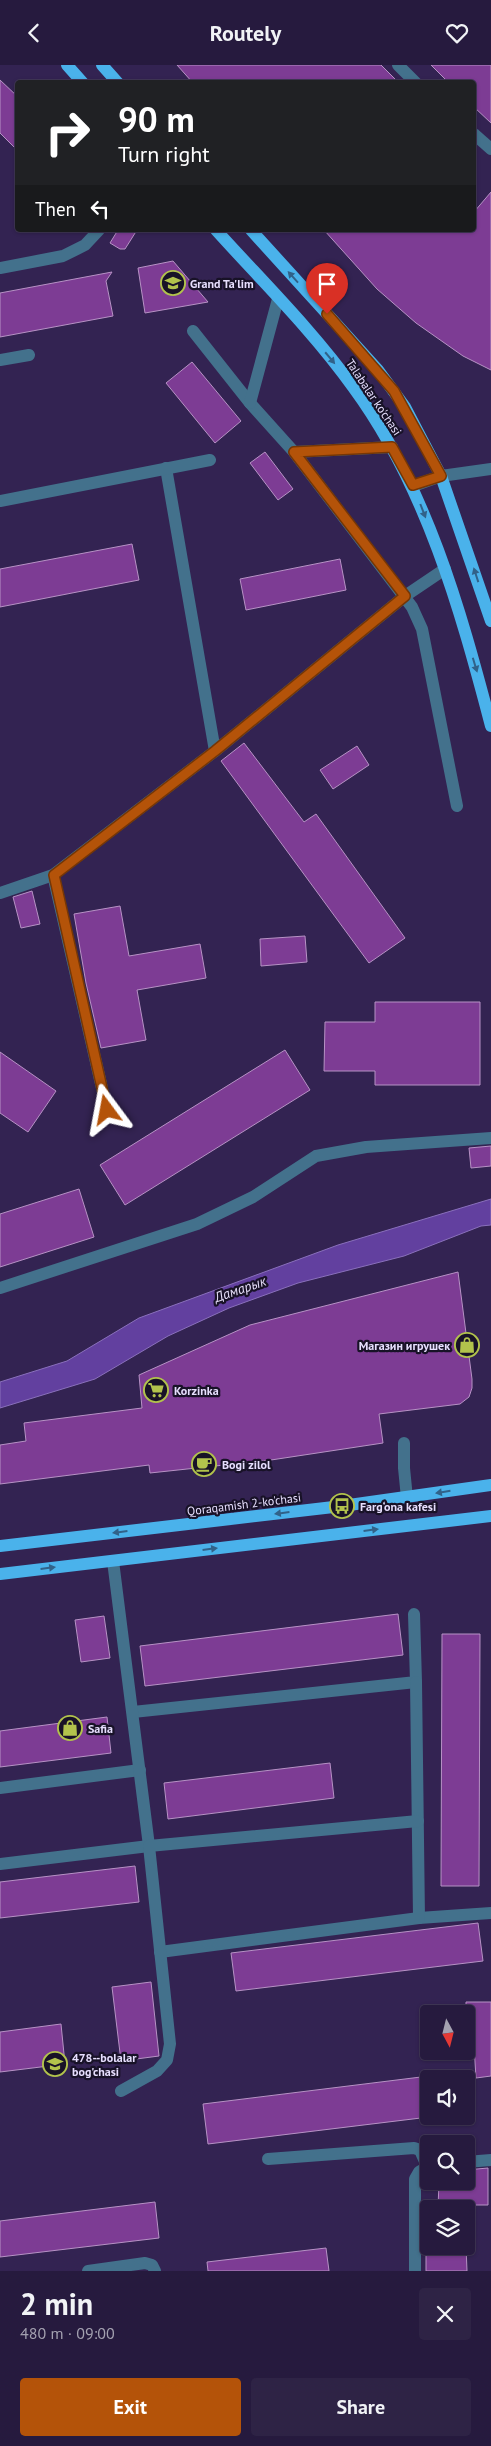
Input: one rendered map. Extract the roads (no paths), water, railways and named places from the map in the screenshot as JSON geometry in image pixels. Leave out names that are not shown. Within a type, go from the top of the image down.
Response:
[{"type":"main road","points":[[67,65],[80,80]]},
{"type":"main road","points":[[102,65],[115,80]]},
{"type":"main road","name":"Talabalar ko'chasi","points":[[218,232],[354,387],[392,447],[413,485],[445,569],[476,669],[491,726]]},
{"type":"main road","name":"Talabalar ko'chasi","points":[[253,232],[394,391],[441,476],[491,621]]},
{"type":"main road","name":"Qoraqamish 2-ko'chasi","points":[[0,1546],[407,1498],[491,1485]]},
{"type":"main road","points":[[0,1574],[491,1516]]},
{"type":"street","points":[[398,65],[413,80]]},
{"type":"street","points":[[476,137],[491,149]]},
{"type":"street","points":[[0,268],[63,256],[85,245],[97,232]]},
{"type":"street","points":[[250,403],[278,299]]},
{"type":"street","points":[[193,331],[250,403],[294,452],[405,596],[422,629],[457,807]]},
{"type":"street","points":[[0,360],[29,355]]},
{"type":"street","points":[[294,452],[392,447]]},
{"type":"street","points":[[0,501],[210,460]]},
{"type":"street","points":[[166,468],[215,751]]},
{"type":"street","points":[[413,485],[441,476],[491,469]]},
{"type":"street","points":[[0,893],[54,875],[215,751],[405,596],[445,569]]},
{"type":"street","points":[[54,875],[107,1110]]},
{"type":"street","points":[[0,1288],[197,1224],[253,1197],[316,1156],[366,1147],[491,1138]]},
{"type":"street","points":[[404,1443],[407,1498]]},
{"type":"street","points":[[113,1561],[149,1846],[170,2044],[167,2059],[157,2071],[121,2091]]},
{"type":"street","points":[[414,1614],[419,1918]]},
{"type":"street","points":[[133,1712],[416,1682]]},
{"type":"street","points":[[0,1788],[140,1771]]},
{"type":"street","points":[[0,1864],[149,1846],[418,1821]]},
{"type":"street","points":[[160,1952],[419,1918],[491,1913]]},
{"type":"street","points":[[268,2159],[414,2148],[420,2150]]},
{"type":"street","points":[[475,2161],[491,2160]]},
{"type":"street","points":[[415,2271],[415,2179],[420,2171]]},
{"type":"street","points":[[88,2271],[145,2263],[152,2265],[156,2271]]},
{"type":"water","name":"Дамарык","points":[[491,1199],[491,1225],[481,1226],[404,1256],[298,1283],[229,1308],[168,1336],[95,1379],[0,1408],[0,1382],[67,1361],[139,1318],[338,1245]]},
{"type":"place","name":"Grand Ta'lim","points":[[173,283]]},
{"type":"place","name":"Магазин игрушек","points":[[467,1345]]},
{"type":"place","name":"Korzinka","points":[[156,1390]]},
{"type":"place","name":"Bogi zilol","points":[[204,1464]]},
{"type":"place","name":"Farg‘ona kafesi","points":[[342,1506]]},
{"type":"place","name":"Safia","points":[[70,1728]]},
{"type":"place","name":"478--bolalar bog'chasi","points":[[55,2064]]}]
